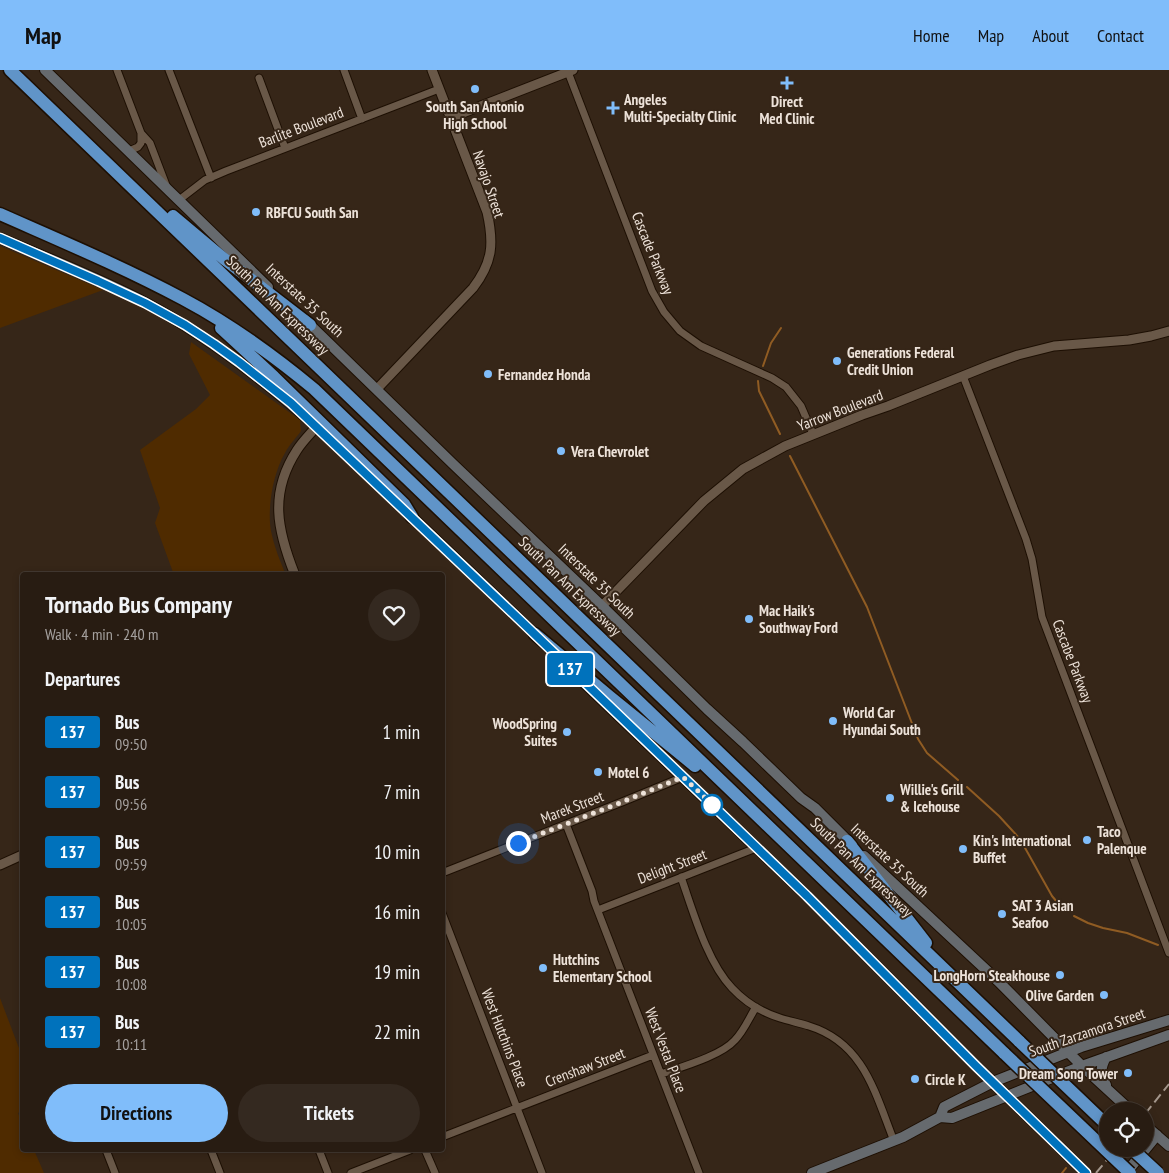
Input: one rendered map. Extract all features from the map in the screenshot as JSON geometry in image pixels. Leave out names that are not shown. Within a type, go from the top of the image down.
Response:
[{"type":"highway","name":"South Pan Am Expressway","points":[[10,70],[1099,1117]]},
{"type":"highway","points":[[110,166],[146,192],[223,258],[310,325]]},
{"type":"highway","points":[[0,214],[130,272],[208,313],[250,340],[314,389],[1130,1173]]},
{"type":"highway","points":[[172,293],[226,332],[404,504],[412,517]]},
{"type":"highway","points":[[535,634],[695,766],[757,825],[809,865]]},
{"type":"highway","points":[[847,841],[949,973]]},
{"type":"highway","points":[[1141,1157],[1158,1173]]},
{"type":"main road","name":"Interstate 35 South","points":[[45,70],[712,714],[744,742],[801,798],[815,808],[847,841],[998,981],[1082,1066],[1121,1102]]},
{"type":"main road","points":[[0,238],[145,303],[185,325],[214,344],[291,403],[535,634],[807,896],[1006,1096],[1086,1173]]},
{"type":"main road","name":"South Zarzamora Street","points":[[940,1117],[944,1107],[993,1082],[1068,1052],[1169,1020]]},
{"type":"main road","name":"South Zarzamora Street","points":[[812,1173],[894,1141],[940,1117],[952,1118],[1082,1066],[1169,1035]]},
{"type":"main road","points":[[1106,1057],[1101,1072],[1109,1091]]},
{"type":"main road","points":[[965,1096],[974,1085],[977,1075],[976,1066]]},
{"type":"main road","points":[[1154,1132],[1169,1146]]},
{"type":"main road","points":[[1126,1173],[1157,1135]]},
{"type":"street","points":[[117,70],[142,133],[150,143],[166,188]]},
{"type":"street","points":[[169,70],[211,178]]},
{"type":"street","points":[[344,70],[362,119]]},
{"type":"street","name":"Navajo Street","points":[[377,390],[472,288],[483,272],[491,250],[491,236],[486,212],[432,70]]},
{"type":"street","points":[[450,118],[570,71]]},
{"type":"street","name":"Cascade Parkway","points":[[570,71],[652,291],[664,312],[680,331],[701,346],[772,378],[786,387],[801,406],[813,434]]},
{"type":"street","points":[[259,78],[285,148]]},
{"type":"street","name":"Barlite Boulevard","points":[[179,200],[199,184],[211,178],[439,89]]},
{"type":"street","points":[[129,151],[138,147],[141,143],[142,133]]},
{"type":"street","name":"Yarrow Boulevard","points":[[602,606],[718,488],[766,455],[813,434],[990,365],[1044,348],[1129,340],[1169,331]]},
{"type":"street","name":"Cascabe Parkway","points":[[963,376],[1026,540],[1032,559],[1042,617],[1169,953]]},
{"type":"street","points":[[294,572],[280,532],[279,496],[290,463],[298,449],[316,426]]},
{"type":"street","name":"Marek Street","points":[[445,872],[683,777]]},
{"type":"street","name":"West Vestal Place","points":[[566,824],[699,1173]]},
{"type":"street","name":"Delight Street","points":[[598,910],[756,848]]},
{"type":"street","points":[[0,865],[20,856]]},
{"type":"street","points":[[681,877],[706,946],[714,964],[724,979],[743,998],[756,1007],[770,1015],[818,1029],[836,1039],[852,1053],[868,1075],[894,1141]]},
{"type":"street","name":"West Hutchins Place","points":[[445,921],[542,1173]]},
{"type":"street","points":[[661,1074],[728,1047],[736,1039],[756,1007]]},
{"type":"street","name":"Crenshaw Street","points":[[445,1136],[653,1055]]},
{"type":"street","points":[[107,1152],[115,1173]]},
{"type":"street","points":[[212,1152],[220,1173]]},
{"type":"street","points":[[320,1152],[328,1173]]},
{"type":"street","points":[[351,1173],[405,1152]]},
{"type":"street","points":[[426,1152],[434,1173]]},
{"type":"shaded area","points":[[0,246],[103,290],[0,328]]},
{"type":"shaded area","points":[[191,342],[300,420],[301,431],[288,447],[281,461],[272,491],[271,531],[285,572],[173,572],[155,523],[160,508],[140,450],[196,409],[210,395],[189,354]]},
{"type":"shaded area","points":[[0,998],[20,1051],[20,1112],[18,1113],[20,1118],[20,1152],[35,1152],[44,1173],[0,1173]]},
{"type":"waterway","points":[[763,366],[771,343],[781,328]]},
{"type":"waterway","points":[[758,381],[759,391],[780,434]]},
{"type":"waterway","points":[[790,456],[867,607],[918,739],[927,753],[958,780]]},
{"type":"waterway","points":[[967,787],[999,816],[1020,839],[1052,896],[1062,908]]},
{"type":"waterway","points":[[1074,916],[1088,923],[1127,933],[1158,945]]},
{"type":"waterway","points":[[1062,1173],[1066,1168]]},
{"type":"railway","points":[[1154,1103],[1169,1084]]},
{"type":"railway","points":[[1096,1173],[1109,1157]]},
{"type":"bus line","name":"137","points":[[0,238],[145,303],[185,325],[239,362],[291,403],[807,896],[976,1066],[1086,1173]]},
{"type":"place","name":"Direct Med Clinic","points":[[787,83]]},
{"type":"place","name":"South San Antonio High School","points":[[475,89]]},
{"type":"place","name":"Angeles Multi-Specialty Clinic","points":[[613,108]]},
{"type":"place","name":"RBFCU South San","points":[[256,212]]},
{"type":"place","name":"Generations Federal Credit Union","points":[[837,361]]},
{"type":"place","name":"Fernandez Honda","points":[[488,374]]},
{"type":"place","name":"Vera Chevrolet","points":[[561,451]]},
{"type":"place","name":"Mac Haik's Southway Ford","points":[[749,619]]},
{"type":"place","name":"World Car Hyundai South","points":[[833,721]]},
{"type":"place","name":"WoodSpring Suites","points":[[567,732]]},
{"type":"place","name":"Motel 6","points":[[598,772]]},
{"type":"place","name":"Willie's Grill & Icehouse","points":[[890,798]]},
{"type":"place","name":"Taco Palenque","points":[[1087,840]]},
{"type":"place","name":"Kin's International Buffet","points":[[963,849]]},
{"type":"place","name":"SAT 3 Asian Seafoo","points":[[1002,914]]},
{"type":"place","name":"Hutchins Elementary School","points":[[543,968]]},
{"type":"place","name":"LongHorn Steakhouse","points":[[1060,975]]},
{"type":"place","name":"Olive Garden","points":[[1104,995]]},
{"type":"place","name":"Dream Song Tower","points":[[1128,1073]]},
{"type":"place","name":"Circle K","points":[[915,1079]]},
{"type":"route","points":[[518,843],[683,777],[714,806],[712,805]]}]
